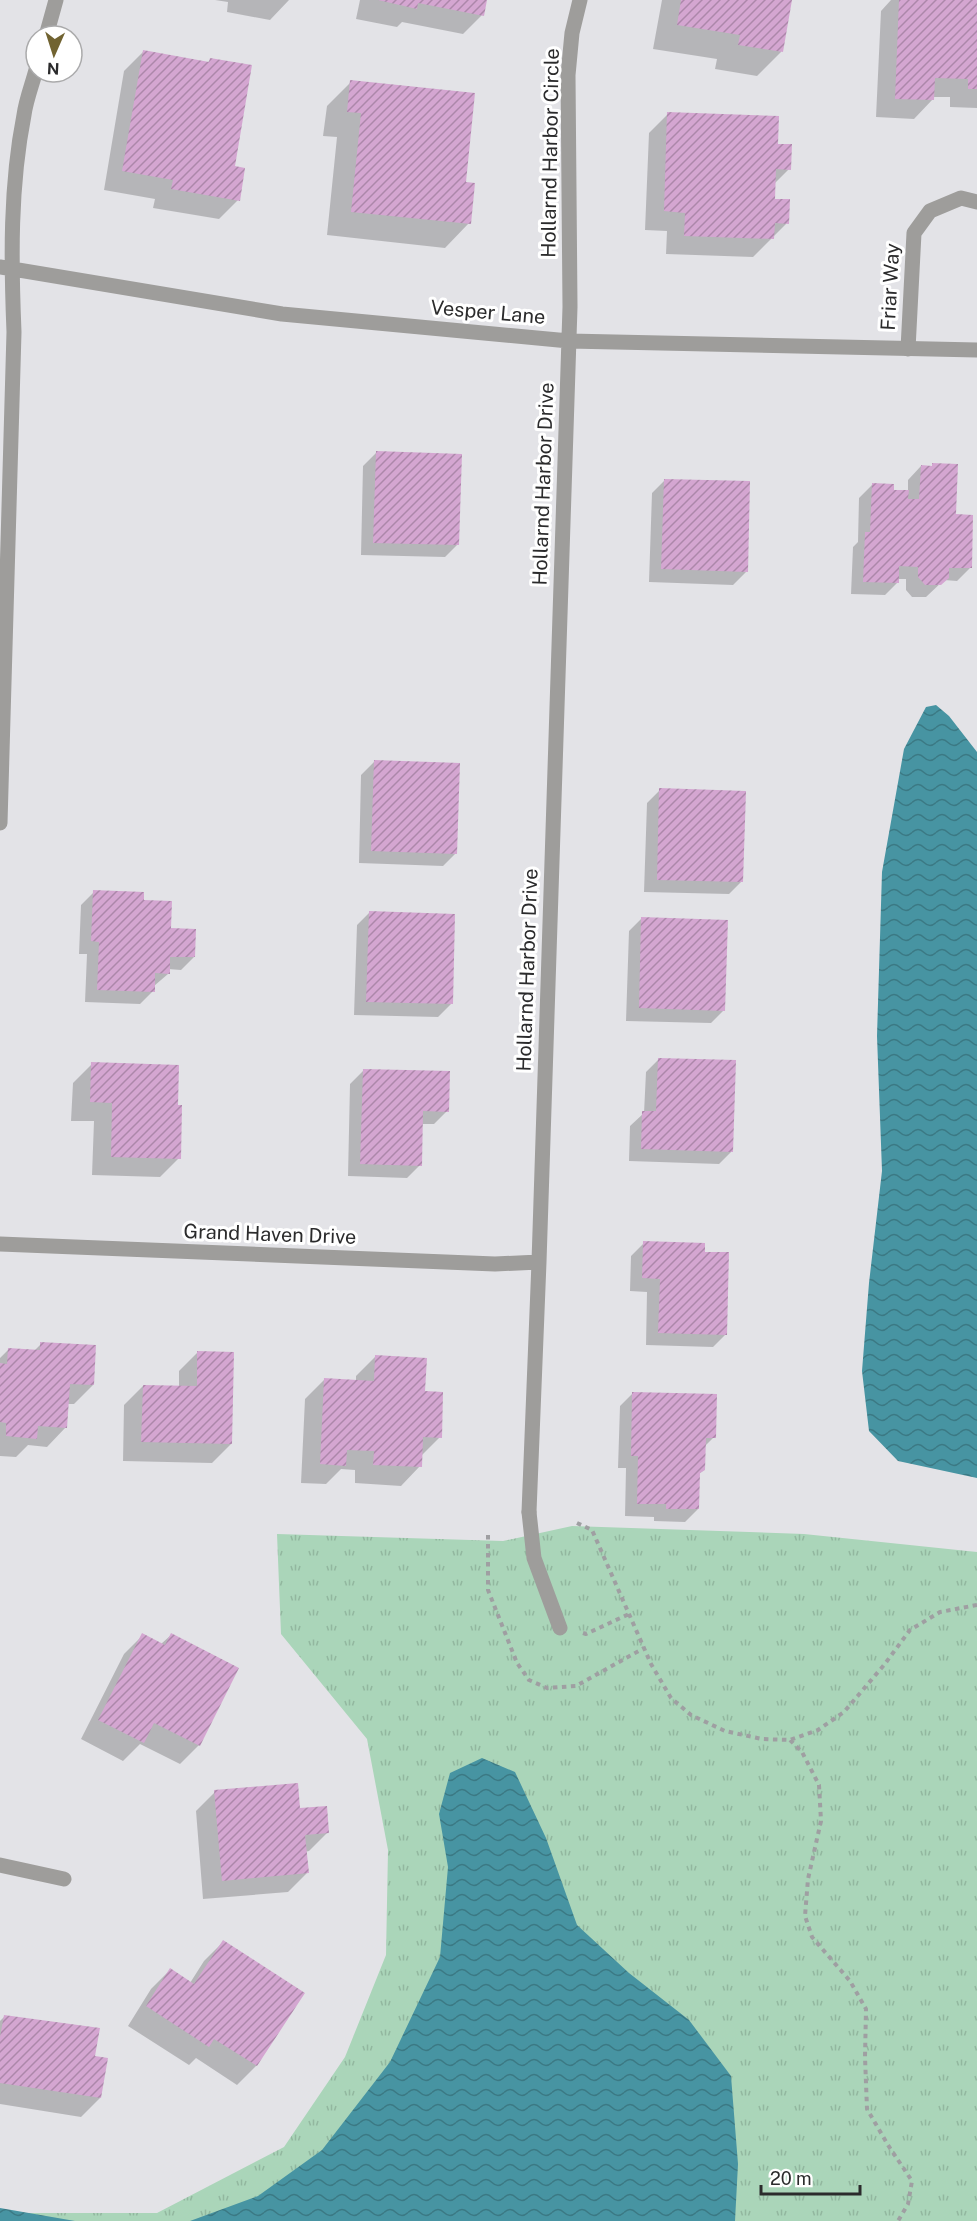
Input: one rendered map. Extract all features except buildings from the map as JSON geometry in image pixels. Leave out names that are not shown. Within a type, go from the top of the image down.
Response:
[{"type":"street","points":[[49,24],[56,0]]},
{"type":"street","name":"Hollarnd Harbor Circle","points":[[570,307],[568,75],[572,33],[580,0]]},
{"type":"street","points":[[0,823],[14,332],[6,268],[16,168],[24,113],[32,84]]},
{"type":"street","name":"Friar Way","points":[[908,349],[914,233],[930,211],[961,198],[977,202]]},
{"type":"street","name":"Vesper Lane","points":[[6,268],[282,314],[568,341],[977,350]]},
{"type":"street","name":"Hollarnd Harbor Drive","points":[[560,1628],[534,1558],[529,1512],[570,307]]},
{"type":"street","name":"Grand Haven Drive","points":[[0,1244],[495,1264],[539,1262]]},
{"type":"street","points":[[0,1865],[64,1879]]},
{"type":"path","points":[[577,1523],[592,1530],[651,1664],[671,1698],[691,1715],[725,1731],[762,1739],[790,1740],[818,1730],[844,1712],[910,1630],[940,1612],[977,1605]]},
{"type":"path","points":[[560,1628],[586,1634],[629,1614]]},
{"type":"path","points":[[790,1740],[802,1752],[819,1785],[821,1821],[808,1879],[805,1916],[812,1937],[850,1981],[867,2009],[865,2057],[867,2109],[912,2181],[908,2204],[898,2221]]},
{"type":"green space","points":[[572,1526],[804,1534],[977,1552],[977,2221],[29,2221],[28,2213],[157,2213],[284,2147],[345,2057],[386,1955],[388,1850],[367,1739],[281,1634],[277,1534],[503,1541]]},
{"type":"water","points":[[936,705],[949,716],[977,752],[977,1478],[898,1461],[869,1431],[862,1371],[882,1171],[877,1036],[882,872],[904,749],[926,707]]},
{"type":"water","points":[[482,1758],[515,1772],[546,1838],[577,1925],[629,1973],[689,2020],[731,2076],[738,2164],[735,2221],[190,2221],[258,2196],[322,2150],[390,2062],[440,1957],[448,1867],[439,1814],[450,1773]]},
{"type":"water","points":[[0,2208],[75,2221],[0,2221]]}]
